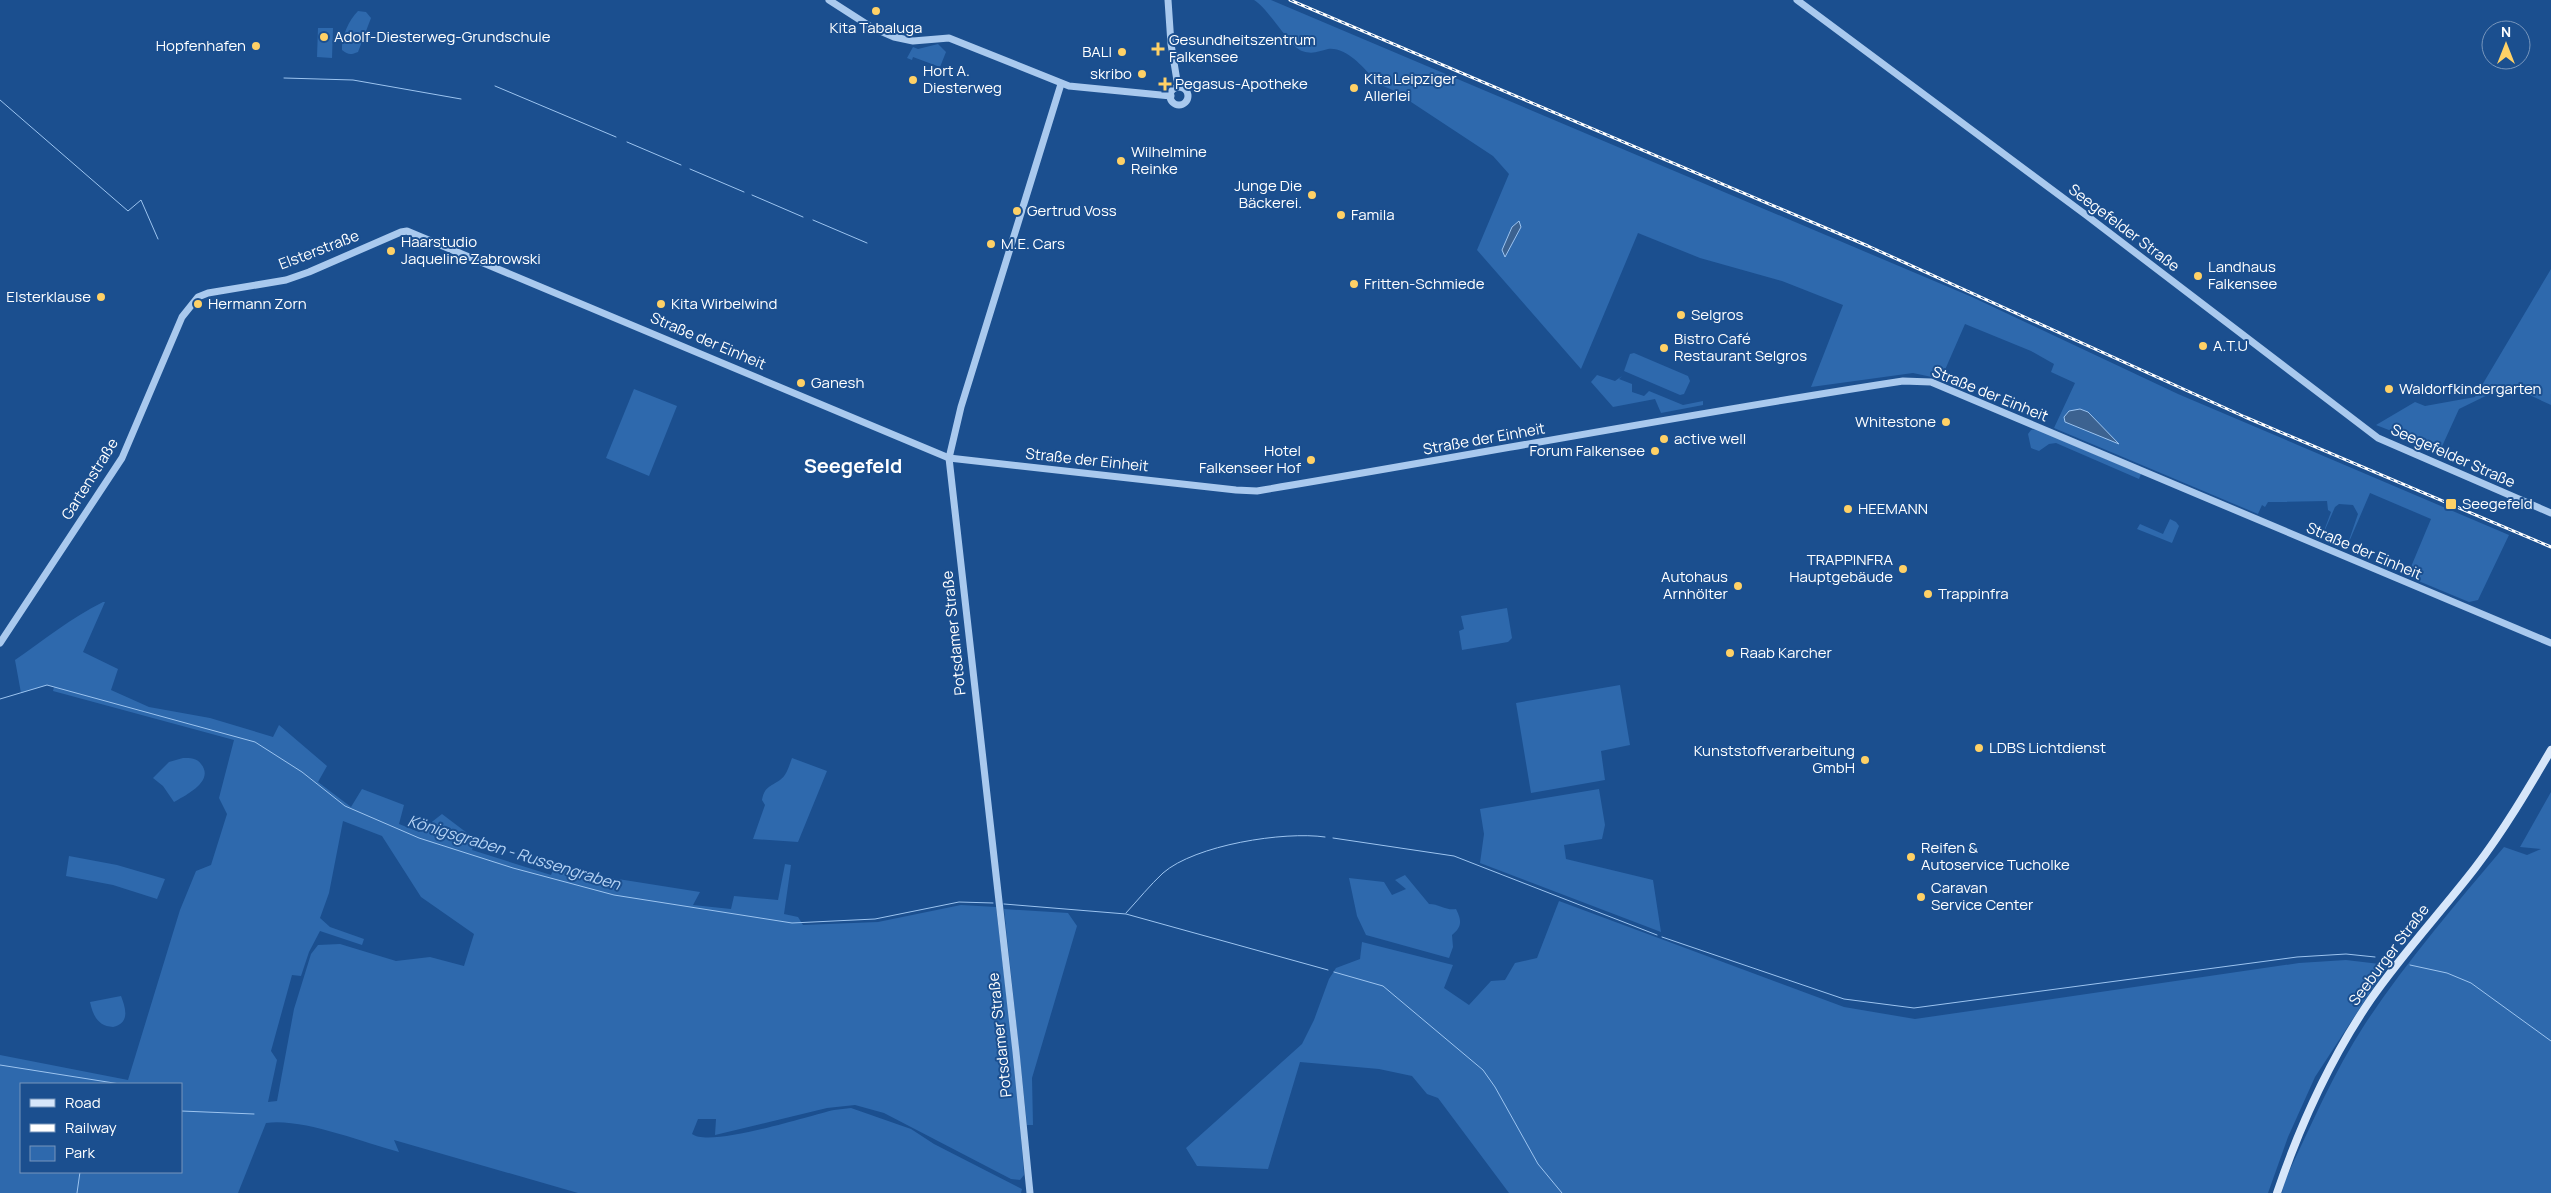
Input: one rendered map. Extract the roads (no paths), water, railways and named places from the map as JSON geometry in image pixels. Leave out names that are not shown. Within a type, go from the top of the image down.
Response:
[{"type":"main road","name":"Seeburger Straße","points":[[2277,1193],[2312,1102],[2349,1033],[2392,969],[2475,868],[2507,824],[2551,750]]},
{"type":"street","points":[[829,0],[871,27],[894,37],[913,40],[941,37],[960,42],[1060,84],[1079,88],[1171,96]]},
{"type":"street","points":[[1168,0],[1171,44],[1178,87]]},
{"type":"street","name":"Seegefelder Straße","points":[[1797,0],[2079,210],[2378,438],[2551,513]]},
{"type":"street","name":"Potsdamer Straße","points":[[1030,1193],[1016,1052],[949,458],[961,408],[1060,84]]},
{"type":"street","points":[[1178,87],[1184,88],[1187,93],[1185,102],[1175,104],[1171,96],[1172,92],[1178,87]]},
{"type":"street","name":"Elsterstraße","points":[[182,317],[203,294],[286,280],[401,232],[414,233]]},
{"type":"street","name":"Straße der Einheit","points":[[414,233],[949,458],[1257,491],[1904,380],[1923,381],[1944,387],[2398,581],[2551,644]]},
{"type":"street","name":"Gartenstraße","points":[[0,643],[122,458],[182,317]]},
{"type":"waterway","points":[[284,78],[353,80],[461,99]]},
{"type":"waterway","points":[[495,86],[616,137]]},
{"type":"waterway","points":[[0,100],[128,211],[141,200],[158,239]]},
{"type":"waterway","points":[[627,142],[681,165]]},
{"type":"waterway","points":[[690,169],[744,192]]},
{"type":"waterway","points":[[752,195],[803,217]]},
{"type":"waterway","points":[[813,220],[867,243]]},
{"type":"waterway","name":"Königsgraben - Russengraben","points":[[0,699],[47,685],[255,742],[302,772],[345,806],[419,838],[513,868],[614,895],[792,923],[875,919],[959,902],[993,903]]},
{"type":"waterway","points":[[1126,913],[1163,873],[1177,863],[1196,855],[1241,842],[1264,838],[1287,836],[1325,837]]},
{"type":"waterway","points":[[1333,838],[1454,856],[1657,935]]},
{"type":"waterway","points":[[1004,904],[1126,914],[1328,970]]},
{"type":"waterway","points":[[1662,937],[1844,999],[1914,1008],[2297,957],[2346,954],[2375,957]]},
{"type":"waterway","points":[[2410,965],[2447,973],[2471,983],[2551,1041]]},
{"type":"waterway","points":[[1334,972],[1383,986],[1483,1070],[1495,1087],[1538,1164],[1562,1193]]},
{"type":"waterway","points":[[0,1065],[114,1083]]},
{"type":"waterway","points":[[182,1111],[254,1114]]},
{"type":"waterway","points":[[77,1193],[80,1173]]},
{"type":"railway","points":[[1290,0],[1868,246],[2245,417],[2551,547]]},
{"type":"place","name":"Kita Tabaluga","points":[[876,11]]},
{"type":"place","name":"Adolf-Diesterweg-Grundschule","points":[[324,37]]},
{"type":"place","name":"Hopfenhafen","points":[[256,46]]},
{"type":"place","name":"Gesundheitszentrum Falkensee","points":[[1158,49]]},
{"type":"place","name":"BALI","points":[[1122,52]]},
{"type":"place","name":"skribo","points":[[1142,74]]},
{"type":"place","name":"Hort A. Diesterweg","points":[[913,80]]},
{"type":"place","name":"Pegasus-Apotheke","points":[[1165,84]]},
{"type":"place","name":"Kita Leipziger Allerlei","points":[[1354,88]]},
{"type":"place","name":"Wilhelmine Reinke","points":[[1121,161]]},
{"type":"place","name":"Junge Die Bäckerei.","points":[[1312,195]]},
{"type":"place","name":"Gertrud Voss","points":[[1017,211]]},
{"type":"place","name":"Famila","points":[[1341,215]]},
{"type":"place","name":"M.E. Cars","points":[[991,244]]},
{"type":"place","name":"Haarstudio Jaqueline Zabrowski","points":[[391,251]]},
{"type":"place","name":"Landhaus Falkensee","points":[[2198,276]]},
{"type":"place","name":"Fritten-Schmiede","points":[[1354,284]]},
{"type":"place","name":"Elsterklause","points":[[101,297]]},
{"type":"place","name":"Hermann Zorn","points":[[198,304]]},
{"type":"place","name":"Kita Wirbelwind","points":[[661,304]]},
{"type":"place","name":"Selgros","points":[[1681,315]]},
{"type":"place","name":"A.T.U","points":[[2203,346]]},
{"type":"place","name":"Bistro Café Restaurant Selgros","points":[[1664,348]]},
{"type":"place","name":"Ganesh","points":[[801,383]]},
{"type":"place","name":"Waldorfkindergarten","points":[[2389,389]]},
{"type":"place","name":"Whitestone","points":[[1946,422]]},
{"type":"place","name":"active well","points":[[1664,439]]},
{"type":"place","name":"Forum Falkensee","points":[[1655,451]]},
{"type":"place","name":"Hotel Falkenseer Hof","points":[[1311,460]]},
{"type":"place","name":"Seegefeld","points":[[2451,504]]},
{"type":"place","name":"HEEMANN","points":[[1848,509]]},
{"type":"place","name":"TRAPPINFRA Hauptgebäude","points":[[1903,569]]},
{"type":"place","name":"Autohaus Arnhölter","points":[[1738,586]]},
{"type":"place","name":"Trappinfra","points":[[1928,594]]},
{"type":"place","name":"Raab Karcher","points":[[1730,653]]},
{"type":"place","name":"LDBS Lichtdienst","points":[[1979,748]]},
{"type":"place","name":"Kunststoffverarbeitung GmbH","points":[[1865,760]]},
{"type":"place","name":"Reifen & Autoservice Tucholke","points":[[1911,857]]},
{"type":"place","name":"Caravan Service Center","points":[[1921,897]]},
{"type":"district","name":"Seegefeld","points":[[853,466]]}]
